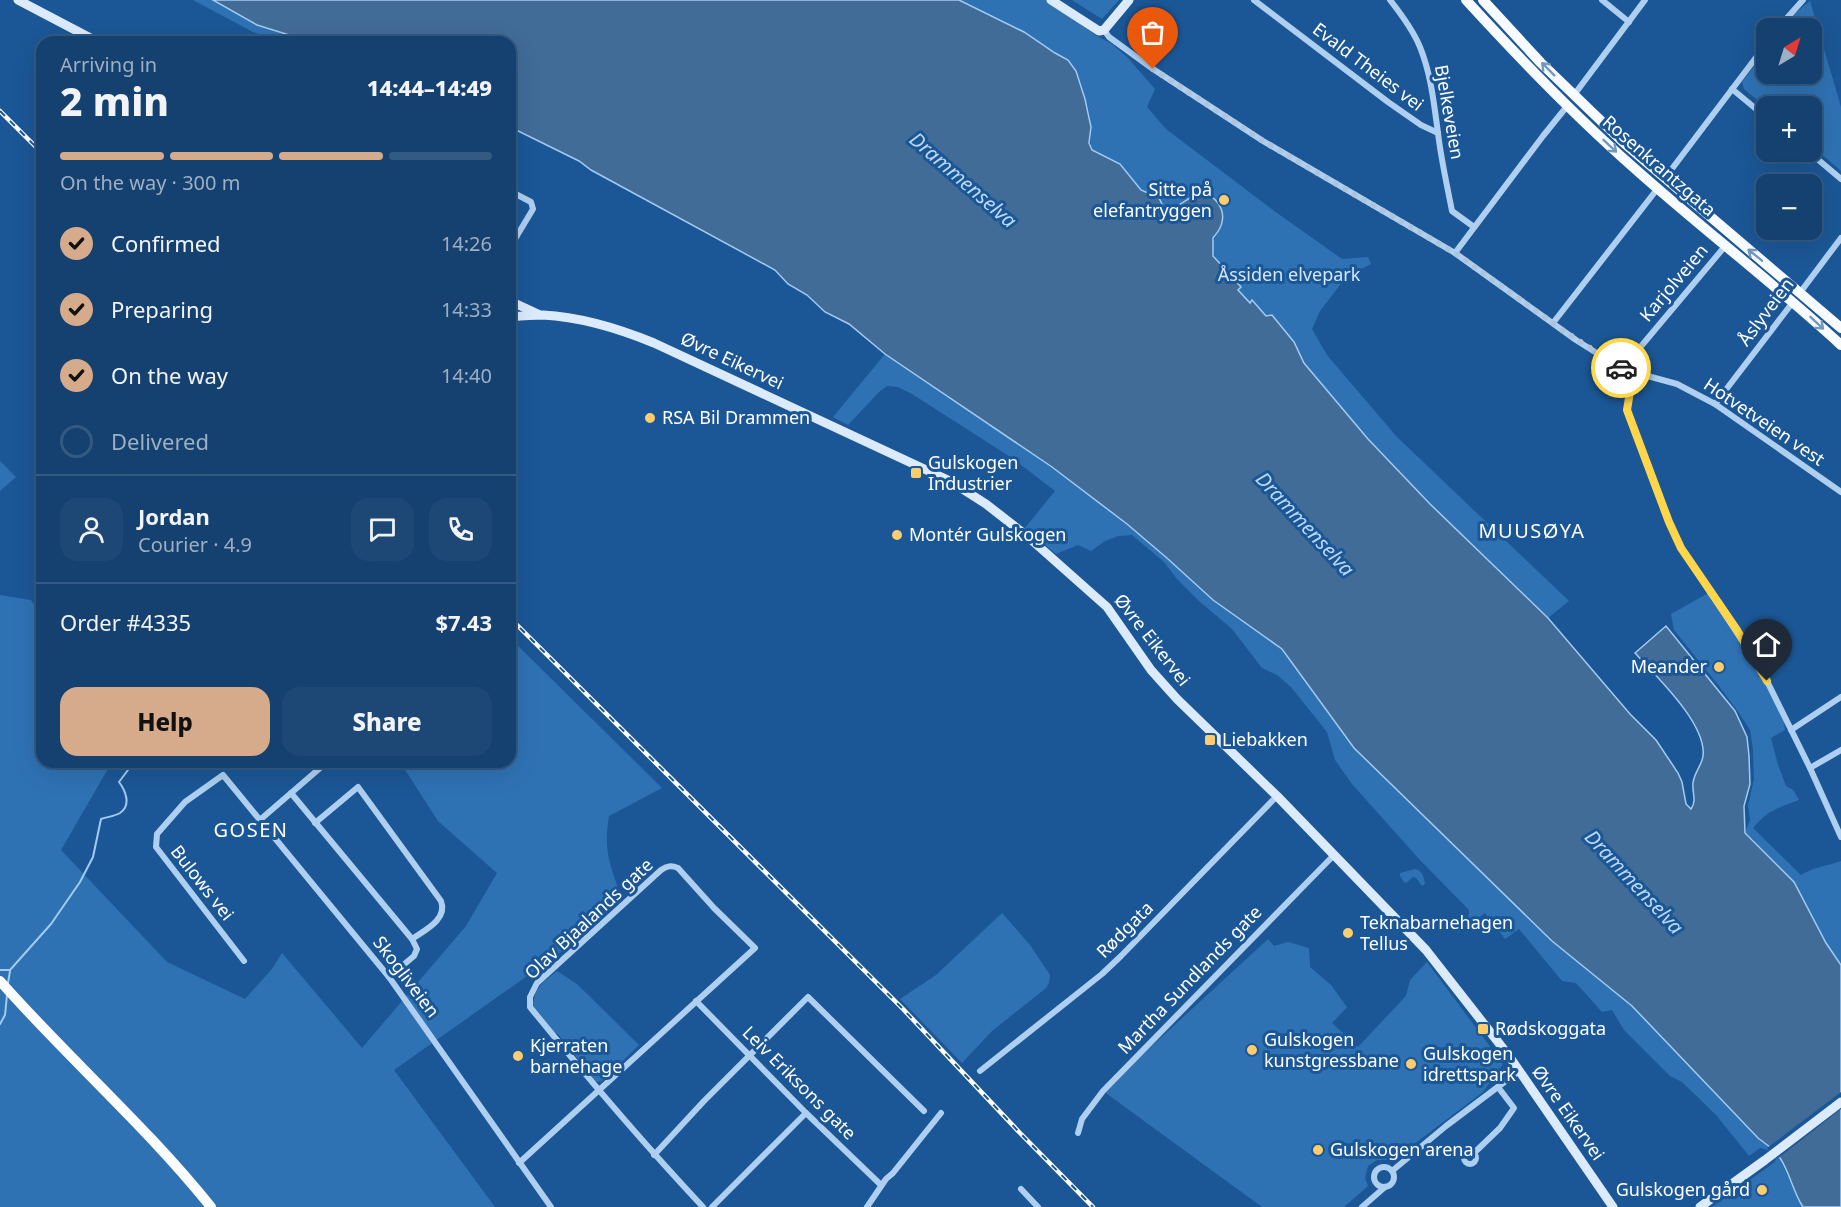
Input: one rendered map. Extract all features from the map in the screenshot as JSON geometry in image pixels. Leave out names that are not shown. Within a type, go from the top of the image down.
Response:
[{"type":"highway","points":[[0,981],[147,1133],[207,1206]]},
{"type":"highway","points":[[0,990],[194,1190]]},
{"type":"main road","points":[[18,0],[87,36]]},
{"type":"main road","points":[[1051,0],[1099,31],[1104,30],[1129,0]]},
{"type":"main road","name":"Rosenkrantzgata","points":[[1466,0],[1571,100],[1658,188],[1841,345]]},
{"type":"main road","name":"Rosenkrantzgata","points":[[1483,0],[1571,100],[1841,328]]},
{"type":"main road","name":"Øvre Eikervei","points":[[516,304],[543,315]]},
{"type":"main road","name":"Øvre Eikervei","points":[[516,317],[543,315],[573,320],[615,329],[654,343],[950,481],[986,504],[1027,536],[1107,607],[1151,670],[1177,699],[1277,796],[1426,950],[1519,1071],[1613,1207]]},
{"type":"main road","points":[[1700,1207],[1841,1102]]},
{"type":"street","name":"Evald Theies vei","points":[[1254,0],[1388,102],[1438,133]]},
{"type":"street","name":"Bjelkeveien","points":[[1390,0],[1409,26],[1420,47],[1432,93],[1452,211],[1474,227]]},
{"type":"street","points":[[1602,0],[1629,22]]},
{"type":"street","points":[[1455,253],[1646,0]]},
{"type":"street","points":[[1787,18],[1803,0]]},
{"type":"street","name":"Hotvetveien vest","points":[[1104,30],[1109,37],[1153,69],[1263,141],[1455,253],[1622,369],[1677,384],[1715,404],[1841,492]]},
{"type":"street","points":[[1665,179],[1756,57]]},
{"type":"street","points":[[1732,89],[1756,109]]},
{"type":"street","points":[[1821,162],[1841,179]]},
{"type":"street","points":[[1553,323],[1658,188]]},
{"type":"street","points":[[516,194],[531,202],[533,209],[516,232]]},
{"type":"street","name":"Åslyveien","points":[[1715,404],[1841,238]]},
{"type":"street","name":"Karjolveien","points":[[1622,369],[1726,245]]},
{"type":"street","points":[[1633,373],[1627,410],[1669,522],[1681,548],[1761,669],[1841,837]]},
{"type":"street","points":[[1791,730],[1841,697]]},
{"type":"street","points":[[1810,768],[1841,750]]},
{"type":"street","points":[[261,819],[320,768]]},
{"type":"street","name":"Skogliveien","points":[[223,775],[389,977],[551,1207]]},
{"type":"street","name":"Bulows vei","points":[[223,775],[185,802],[157,834],[156,848],[243,961]]},
{"type":"street","points":[[315,822],[358,787],[441,901],[443,912],[441,916],[412,939]]},
{"type":"street","points":[[291,793],[412,939],[417,950],[414,956],[389,977]]},
{"type":"street","name":"Rødgata","points":[[980,1071],[1094,981],[1121,956],[1277,796]]},
{"type":"street","name":"Martha Sundlands gate","points":[[1078,1133],[1082,1119],[1103,1091],[1334,855]]},
{"type":"street","name":"Olav Bjaalands gate","points":[[598,1090],[530,1007],[530,997],[537,983],[667,866],[678,868],[714,908],[755,948],[696,1001]]},
{"type":"street","points":[[654,1155],[704,1101],[808,997],[924,1111]]},
{"type":"street","points":[[519,1163],[696,1001]]},
{"type":"street","name":"Leiv Eriksons gate","points":[[696,1001],[806,1113],[882,1185]]},
{"type":"street","points":[[1392,1171],[1519,1071]]},
{"type":"street","points":[[1474,1154],[1500,1128],[1514,1108],[1498,1087]]},
{"type":"street","points":[[598,1090],[703,1207]]},
{"type":"street","points":[[712,1207],[806,1113]]},
{"type":"street","points":[[867,1207],[882,1185],[941,1113]]},
{"type":"street","points":[[1362,1207],[1392,1182],[1394,1175],[1392,1171],[1383,1166],[1375,1171],[1374,1181],[1379,1186],[1385,1187]]},
{"type":"street","points":[[1021,1189],[1038,1207]]},
{"type":"green space","points":[[193,0],[213,0],[257,25],[293,36],[264,36]]},
{"type":"green space","name":"Åssiden elvepark","points":[[959,0],[1047,0],[1112,44],[1127,57],[1155,89],[1147,107],[1166,129],[1342,259],[1368,257],[1371,264],[1346,277],[1320,311],[1312,329],[1327,355],[1396,436],[1569,601],[1548,618],[1430,504],[1368,439],[1304,362],[1294,342],[1272,316],[1266,316],[1252,301],[1250,303],[1237,291],[1241,287],[1217,261],[1214,254],[1213,246],[1220,230],[1196,195],[1172,209],[1164,208],[1159,198],[1141,190],[1120,164],[1092,150],[1086,101],[1077,74],[1068,60]]},
{"type":"green space","points":[[1072,0],[1119,0],[1102,19]]},
{"type":"green space","points":[[1810,1],[1815,18],[1791,18]]},
{"type":"green space","points":[[1822,42],[1841,107],[1841,171],[1822,155],[1822,96],[1756,96],[1756,99],[1744,89],[1742,82],[1756,64],[1756,84],[1822,84]]},
{"type":"green space","points":[[885,354],[1052,467],[1127,524],[1212,600],[1282,649],[1354,748],[1552,941],[1632,1006],[1771,1147],[1803,1207],[1712,1207],[1776,1159],[1768,1150],[1760,1148],[1749,1156],[1717,1116],[1682,1082],[1670,1076],[1624,1030],[1612,1010],[1602,1012],[1576,983],[1562,981],[1519,929],[1505,939],[1485,913],[1458,933],[1455,928],[1469,915],[1469,910],[1419,859],[1352,784],[1335,760],[1327,732],[1291,687],[1277,675],[1262,668],[1232,629],[1199,601],[1164,562],[1132,535],[1118,536],[1105,541],[1091,551],[1078,545],[1056,554],[1025,528],[1055,491],[1012,458],[898,387],[887,386],[879,392],[848,425],[833,417]]},
{"type":"green space","points":[[0,461],[16,477],[0,491]]},
{"type":"green space","points":[[1710,592],[1737,631],[1783,715],[1785,730],[1771,738],[1786,786],[1793,790],[1799,800],[1769,813],[1753,828],[1801,875],[1841,861],[1841,965],[1754,840],[1745,833],[1750,820],[1748,806],[1754,779],[1750,730],[1719,686],[1674,630],[1671,614]]},
{"type":"green space","points":[[0,595],[31,600],[36,607],[36,768],[109,768],[61,850],[167,962],[245,999],[272,969],[282,953],[362,1048],[466,926],[497,873],[438,821],[404,768],[516,768],[516,644],[662,788],[609,816],[608,853],[618,888],[561,952],[394,1070],[495,1207],[0,1207]]},
{"type":"green space","points":[[1415,869],[1423,876],[1425,884],[1422,886],[1416,878],[1413,877],[1406,883],[1400,876],[1400,873]]},
{"type":"green space","points":[[1002,913],[1030,945],[1050,975],[1049,983],[1046,988],[992,1031],[962,1063],[900,999],[936,975]]},
{"type":"green space","points":[[1268,939],[1274,946],[1288,942],[1309,948],[1310,967],[1331,985],[1347,1007],[1332,1023],[1358,1047],[1406,996],[1410,980],[1427,962],[1503,1064],[1483,1092],[1393,1160],[1377,1160],[1368,1166],[1365,1178],[1368,1186],[1344,1207],[1262,1207],[1103,1091]]},
{"type":"green space","points":[[557,971],[577,984],[639,1045],[602,1081],[596,1082],[533,1005],[540,985]]},
{"type":"water","name":"Drammenselva","points":[[213,0],[959,0],[1024,32],[1068,60],[1076,71],[1085,99],[1091,127],[1089,143],[1092,150],[1120,164],[1141,190],[1159,198],[1164,208],[1175,207],[1198,194],[1208,195],[1216,200],[1223,217],[1221,227],[1213,238],[1213,256],[1241,287],[1238,290],[1250,303],[1252,300],[1266,316],[1272,315],[1294,342],[1304,363],[1368,439],[1430,504],[1548,618],[1630,714],[1656,740],[1678,773],[1686,804],[1691,809],[1694,800],[1694,779],[1703,756],[1702,743],[1689,715],[1667,687],[1635,653],[1666,626],[1735,711],[1747,737],[1749,756],[1750,784],[1744,806],[1745,833],[1794,882],[1826,943],[1841,965],[1841,1207],[1803,1207],[1775,1152],[1758,1138],[1632,1006],[1552,941],[1354,748],[1282,649],[1213,600],[1127,524],[1052,467],[885,354],[849,324],[825,312],[807,295],[788,284],[775,270],[591,170],[579,161],[516,130],[516,36],[293,36],[257,25]]},
{"type":"pier","points":[[1841,1092],[1841,1109],[1777,1159],[1767,1148]]},
{"type":"waterway","points":[[0,970],[10,970],[51,924],[80,882],[93,857],[101,819],[120,813],[126,806],[125,793],[119,782],[130,768]]},
{"type":"waterway","points":[[8,983],[10,971]]},
{"type":"waterway","points":[[0,1024],[5,1015],[7,995]]},
{"type":"railway","points":[[0,111],[36,147]]},
{"type":"railway","points":[[516,624],[903,1009],[1093,1207]]},
{"type":"way so far","points":[[1153,69],[1263,141],[1455,253],[1565,332],[1621,368]]},
{"type":"place","name":"Sitte på elefantryggen","points":[[1224,200]]},
{"type":"place","name":"RSA Bil Drammen","points":[[650,418]]},
{"type":"place","name":"Gulskogen Industrier","points":[[916,473]]},
{"type":"place","name":"Montér Gulskogen","points":[[897,535]]},
{"type":"place","name":"Meander","points":[[1719,667]]},
{"type":"place","name":"Liebakken","points":[[1210,740]]},
{"type":"place","name":"Teknabarnehagen Tellus","points":[[1348,933]]},
{"type":"place","name":"Rødskoggata","points":[[1483,1029]]},
{"type":"place","name":"Gulskogen kunstgressbane","points":[[1252,1050]]},
{"type":"place","name":"Kjerraten barnehage","points":[[518,1056]]},
{"type":"place","name":"Gulskogen idrettspark","points":[[1411,1064]]},
{"type":"place","name":"Gulskogen arena","points":[[1318,1150]]},
{"type":"place","name":"Gulskogen gård","points":[[1762,1190]]},
{"type":"district","name":"MUUSØYA","points":[[1532,531]]},
{"type":"district","name":"GOSEN","points":[[251,830]]},
{"type":"route","points":[[1621,368],[1633,373],[1627,410],[1647,467],[1681,548],[1737,630],[1767,681]]}]
